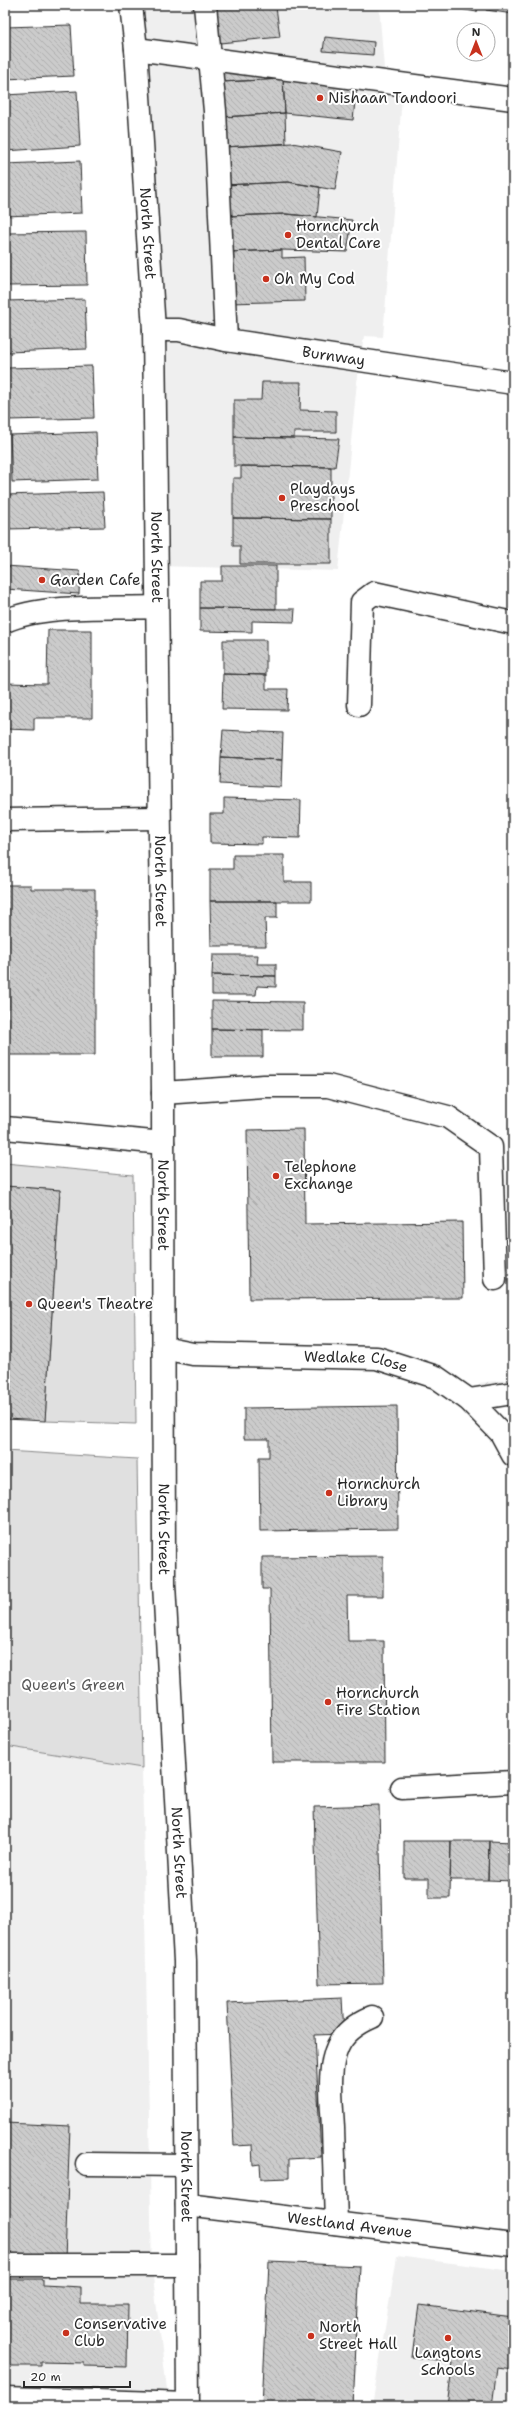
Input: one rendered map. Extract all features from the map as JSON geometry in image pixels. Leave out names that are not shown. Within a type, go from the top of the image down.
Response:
[{"type":"street","name":"North Street","points":[[131,5],[136,49],[154,330],[163,1093],[164,1584],[185,1961],[188,2405]]},
{"type":"street","points":[[205,5],[215,111],[226,340]]},
{"type":"street","points":[[136,49],[513,99]]},
{"type":"street","name":"Burnway","points":[[154,330],[179,330],[226,340],[513,383]]},
{"type":"street","points":[[359,705],[362,602],[374,593],[513,623]]},
{"type":"street","points":[[5,621],[43,611],[157,607]]},
{"type":"street","points":[[5,820],[159,818]]},
{"type":"street","points":[[163,1093],[264,1086],[328,1086],[448,1117],[491,1147],[495,1279]]},
{"type":"street","points":[[5,1128],[163,1142]]},
{"type":"street","name":"Wedlake Close","points":[[163,1348],[193,1354],[377,1358],[436,1377],[469,1400],[501,1433],[513,1455]]},
{"type":"street","points":[[469,1400],[513,1394]]},
{"type":"street","points":[[402,1788],[513,1782]]},
{"type":"street","points":[[336,2223],[332,2093],[334,2056],[338,2046],[349,2030],[372,2017]]},
{"type":"street","points":[[87,2164],[186,2165]]},
{"type":"street","name":"Westland Avenue","points":[[187,2205],[513,2245]]},
{"type":"street","points":[[5,2265],[187,2265]]},
{"type":"street","points":[[5,2398],[188,2405]]},
{"type":"shaded area","points":[[131,5],[379,5],[384,69],[404,72],[383,337],[364,336],[357,382],[338,571],[157,566]]},
{"type":"shaded area","points":[[513,1379],[513,1408],[479,1383]]},
{"type":"shaded area","points":[[5,1746],[142,1768],[152,2269],[169,2406],[5,2406]]},
{"type":"shaded area","name":"Langtons Schools","points":[[397,2256],[513,2271],[513,2406],[372,2406]]},
{"type":"green space","points":[[5,1163],[133,1175],[136,1424],[45,1421],[60,1190],[5,1186]]},
{"type":"green space","name":"Queen's Green","points":[[5,1451],[137,1459],[142,1768],[5,1746]]},
{"type":"building","points":[[216,5],[256,5],[256,9],[276,7],[280,37],[220,43]]},
{"type":"building","points":[[460,5],[478,5],[477,12],[460,9]]},
{"type":"building","points":[[487,5],[513,5],[513,14],[486,10]]},
{"type":"building","points":[[71,25],[74,76],[5,79],[5,27]]},
{"type":"building","points":[[325,37],[374,42],[373,55],[323,51]]},
{"type":"building","name":"Nishaan Tandoori","points":[[220,65],[357,83],[353,120],[285,113],[283,79],[221,82]]},
{"type":"building","points":[[283,79],[285,113],[223,117],[221,82]]},
{"type":"building","points":[[77,91],[80,146],[5,151],[5,95]]},
{"type":"building","points":[[285,113],[286,144],[224,147],[223,117]]},
{"type":"building","points":[[292,143],[342,152],[335,190],[288,182],[224,185],[224,147]]},
{"type":"building","points":[[80,161],[82,213],[5,216],[5,164]]},
{"type":"building","points":[[288,182],[320,187],[317,217],[286,214],[226,216],[224,185]]},
{"type":"building","name":"Hornchurch Dental Care","points":[[286,214],[352,220],[347,252],[282,250],[227,252],[226,216]]},
{"type":"building","points":[[86,232],[87,285],[5,286],[5,233]]},
{"type":"building","name":"Oh My Cod","points":[[282,250],[282,258],[304,257],[305,301],[229,303],[227,252]]},
{"type":"building","points":[[85,299],[87,349],[7,352],[5,301]]},
{"type":"building","points":[[92,366],[94,418],[8,420],[7,368]]},
{"type":"building","points":[[262,382],[301,382],[300,410],[336,411],[336,432],[294,432],[294,438],[234,437],[234,400],[261,400]]},
{"type":"building","points":[[96,432],[98,479],[12,482],[10,435]]},
{"type":"building","points":[[234,437],[339,439],[335,467],[234,466]]},
{"type":"building","name":"Playdays Preschool","points":[[241,466],[331,467],[331,519],[233,518],[233,478],[241,478]]},
{"type":"building","points":[[103,492],[105,527],[5,529],[5,495]]},
{"type":"building","points":[[233,518],[331,519],[331,564],[240,564],[240,546],[233,546]]},
{"type":"building","name":"Garden Cafe","points":[[5,566],[80,571],[79,594],[5,589]]},
{"type":"building","points":[[222,566],[276,566],[276,609],[200,608],[200,581],[222,581]]},
{"type":"building","points":[[200,608],[295,609],[294,622],[252,621],[252,632],[200,631]]},
{"type":"building","points":[[48,630],[92,630],[92,718],[34,718],[34,730],[5,729],[5,683],[47,684]]},
{"type":"building","points":[[223,640],[266,640],[266,675],[223,674]]},
{"type":"building","points":[[223,674],[266,675],[266,689],[288,689],[287,710],[222,709]]},
{"type":"building","points":[[223,730],[283,733],[282,760],[221,757]]},
{"type":"building","points":[[221,757],[282,760],[281,787],[220,784]]},
{"type":"building","points":[[224,798],[301,800],[300,838],[262,837],[262,844],[210,843],[210,814],[224,814]]},
{"type":"building","points":[[233,855],[284,855],[284,882],[311,882],[311,901],[210,901],[210,869],[233,869]]},
{"type":"building","points":[[5,885],[31,885],[31,889],[95,889],[95,1055],[8,1055],[8,996],[5,996]]},
{"type":"building","points":[[210,901],[277,901],[277,918],[265,918],[266,946],[211,946]]},
{"type":"building","points":[[213,955],[258,955],[257,964],[276,964],[276,976],[212,975]]},
{"type":"building","points":[[212,975],[276,976],[276,987],[257,986],[256,995],[212,995]]},
{"type":"building","points":[[212,1001],[303,1002],[303,1030],[212,1029]]},
{"type":"building","points":[[212,1029],[263,1030],[263,1057],[212,1057]]},
{"type":"building","name":"Telephone Exchange","points":[[304,1129],[305,1224],[462,1222],[463,1298],[249,1299],[247,1130]]},
{"type":"building","name":"Queen's Theatre","points":[[5,1186],[60,1190],[45,1421],[5,1419]]},
{"type":"building","name":"Hornchurch Library","points":[[397,1406],[398,1529],[260,1531],[259,1457],[269,1457],[269,1439],[244,1439],[244,1408]]},
{"type":"building","name":"Hornchurch Fire Station","points":[[383,1556],[383,1596],[347,1596],[348,1641],[384,1641],[385,1762],[272,1762],[270,1589],[262,1589],[262,1557]]},
{"type":"building","points":[[379,1805],[383,1983],[319,1984],[314,1807]]},
{"type":"building","points":[[404,1841],[451,1841],[450,1898],[429,1898],[429,1878],[404,1878]]},
{"type":"building","points":[[451,1841],[489,1841],[488,1880],[450,1880]]},
{"type":"building","points":[[489,1841],[513,1842],[513,1881],[488,1880]]},
{"type":"building","points":[[342,1998],[344,2034],[315,2035],[321,2157],[289,2159],[289,2178],[261,2179],[260,2164],[253,2165],[252,2145],[234,2146],[227,2003]]},
{"type":"building","points":[[5,2123],[70,2126],[65,2259],[5,2257]]},
{"type":"building","name":"North Street Hall","points":[[269,2262],[360,2266],[353,2406],[262,2406]]},
{"type":"building","name":"Conservative Club","points":[[5,2279],[43,2279],[43,2285],[81,2287],[81,2304],[128,2304],[127,2367],[84,2366],[84,2363],[41,2362],[41,2366],[5,2366]]},
{"type":"building","points":[[419,2305],[513,2317],[513,2370],[497,2368],[492,2406],[447,2406],[453,2362],[412,2357]]},
{"type":"place","name":"Nishaan Tandoori","points":[[320,98]]},
{"type":"place","name":"Hornchurch Dental Care","points":[[288,235]]},
{"type":"place","name":"Oh My Cod","points":[[266,279]]},
{"type":"place","name":"Playdays Preschool","points":[[282,498]]},
{"type":"place","name":"Garden Cafe","points":[[42,580]]},
{"type":"place","name":"Telephone Exchange","points":[[276,1176]]},
{"type":"place","name":"Queen's Theatre","points":[[29,1304]]},
{"type":"place","name":"Hornchurch Library","points":[[329,1493]]},
{"type":"place","name":"Hornchurch Fire Station","points":[[328,1702]]},
{"type":"place","name":"Conservative Club","points":[[66,2333]]},
{"type":"place","name":"North Street Hall","points":[[311,2336]]},
{"type":"place","name":"Langtons Schools","points":[[448,2338]]}]
